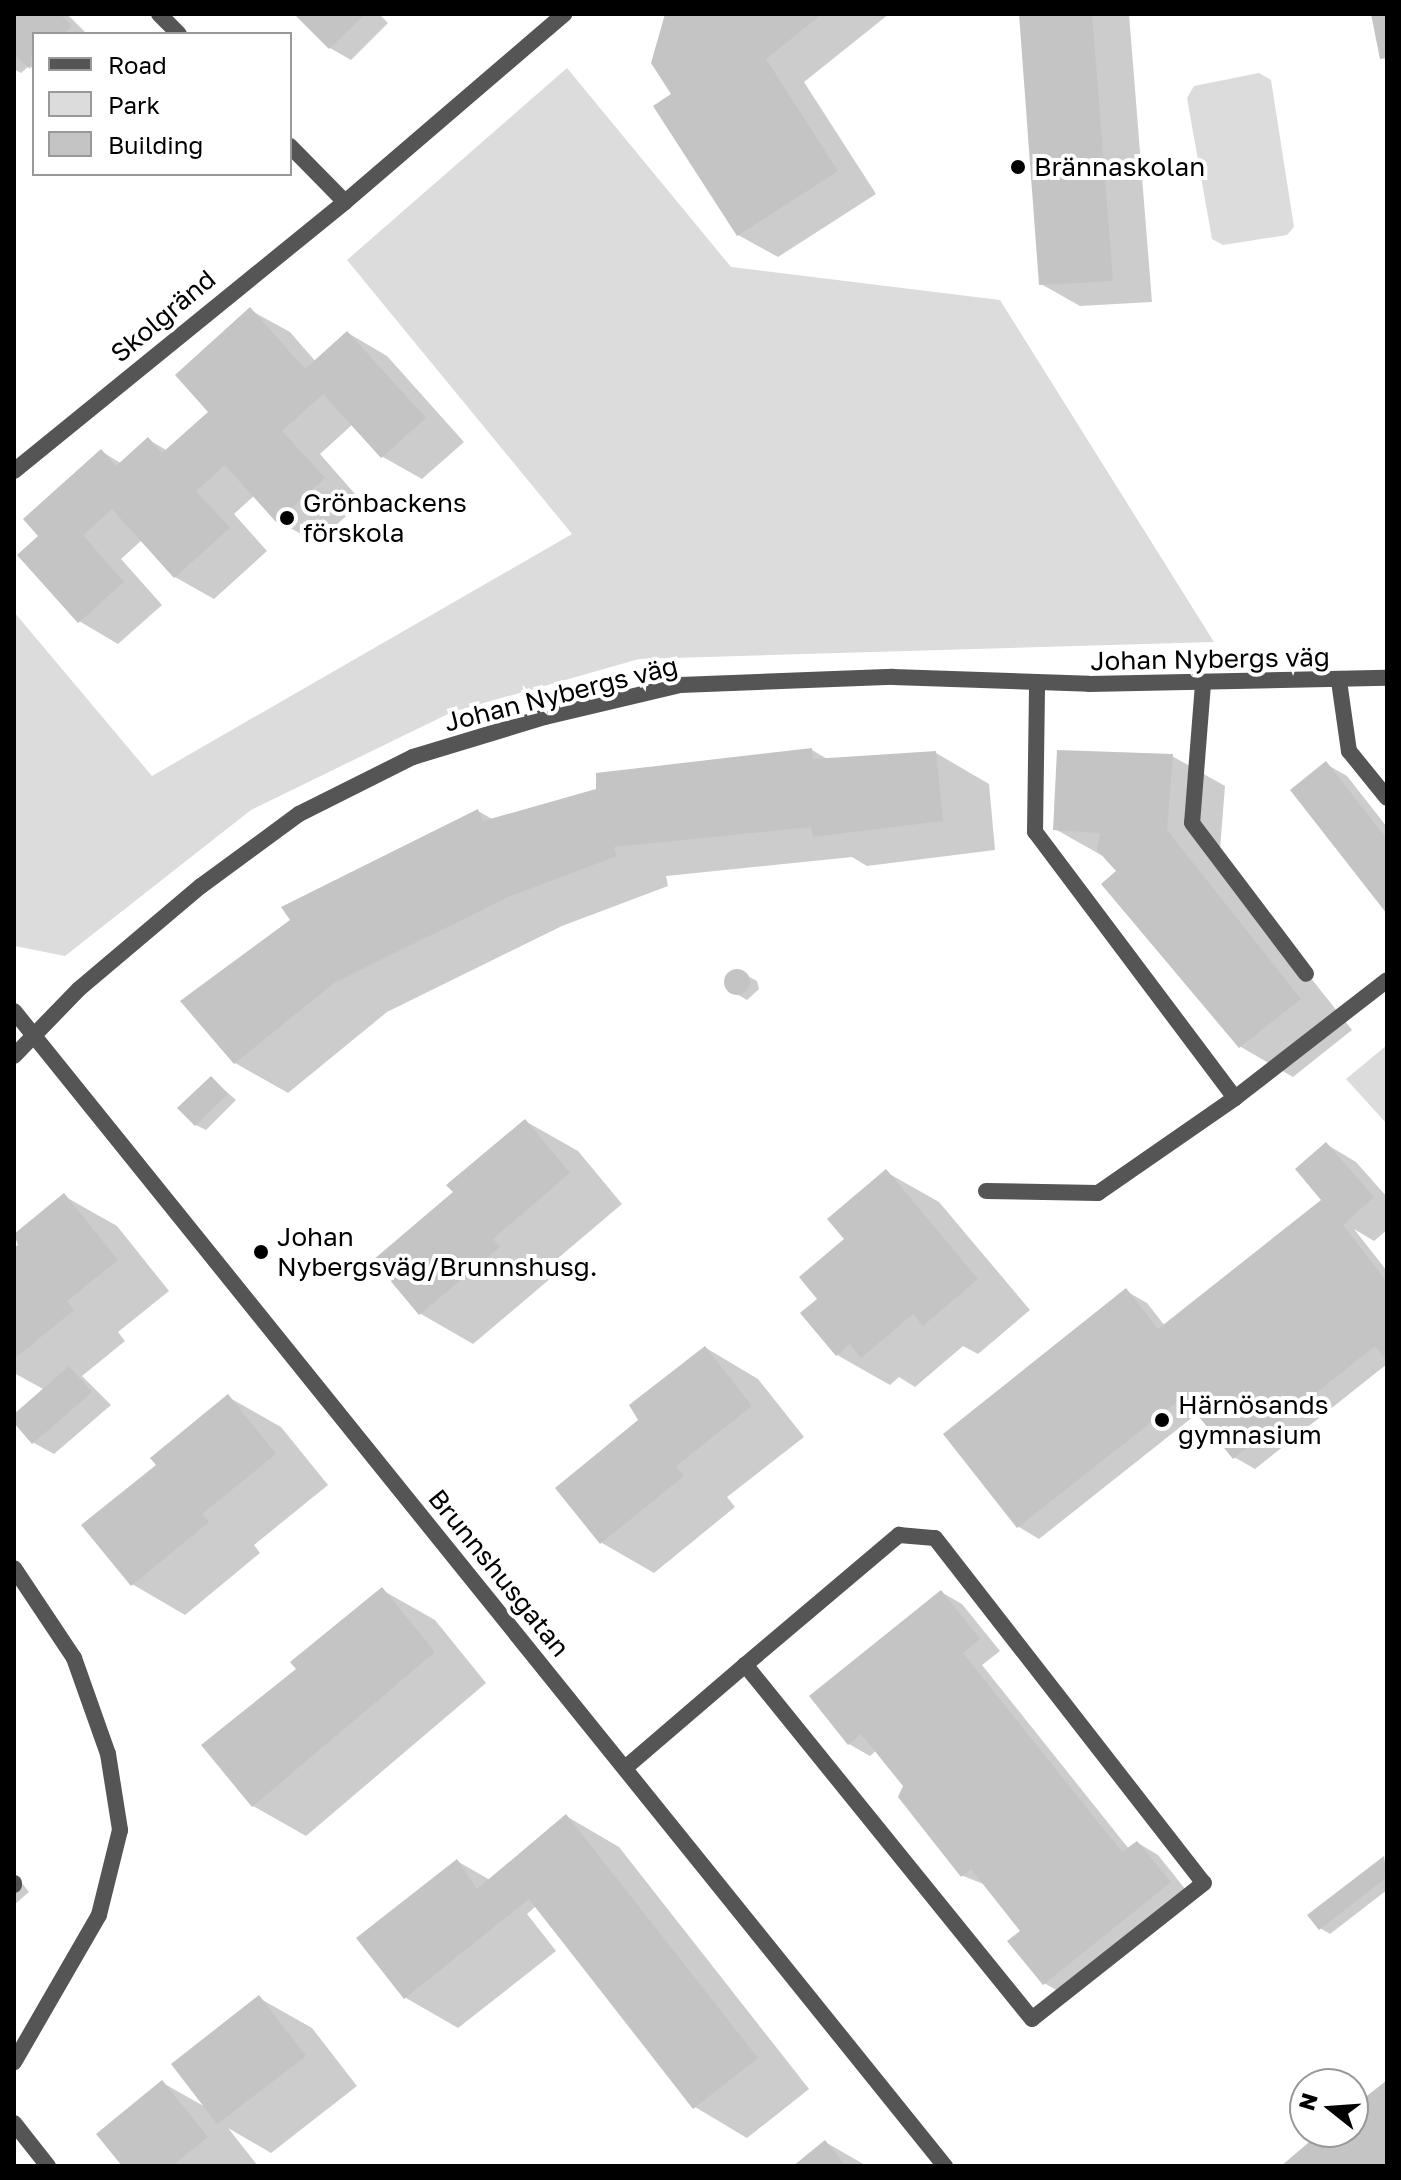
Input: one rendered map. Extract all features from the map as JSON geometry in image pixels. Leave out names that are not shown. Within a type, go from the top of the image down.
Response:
[{"type":"street","points":[[159,14],[177,32]]},
{"type":"street","name":"Skolgränd","points":[[14,471],[340,197],[564,14]]},
{"type":"street","points":[[292,148],[340,197]]},
{"type":"street","name":"Johan Nybergs väg","points":[[14,1056],[36,1038],[79,989],[201,886],[299,814],[413,757],[545,717],[680,685],[893,677],[1203,684],[1387,678]]},
{"type":"street","points":[[1339,681],[1349,751],[1387,798]]},
{"type":"street","points":[[1037,682],[1035,832],[1235,1098]]},
{"type":"street","points":[[1203,684],[1192,823],[1306,974]]},
{"type":"street","points":[[986,1191],[1098,1193],[1235,1098],[1387,980]]},
{"type":"street","name":"Brunnshusgatan","points":[[14,1011],[945,2166]]},
{"type":"street","points":[[625,1768],[745,1665],[899,1535],[935,1538],[1204,1883],[1032,2019],[745,1665]]},
{"type":"street","points":[[14,1568],[74,1658],[108,1754],[120,1830],[99,1915],[14,2062]]},
{"type":"street","points":[[14,2123],[48,2166]]},
{"type":"green space","points":[[567,68],[731,267],[1000,300],[1214,642],[639,659],[452,712],[251,810],[65,956],[15,946],[14,612],[152,776],[572,534],[347,260]]},
{"type":"green space","points":[[1259,73],[1271,80],[1294,227],[1287,235],[1223,245],[1212,239],[1187,98],[1194,86]]},
{"type":"green space","points":[[1387,1045],[1387,1124],[1346,1079]]},
{"type":"building","points":[[14,14],[60,14],[72,26],[66,32],[32,32],[30,69],[14,54]]},
{"type":"building","points":[[294,14],[365,14],[329,49]]},
{"type":"building","points":[[665,14],[822,14],[766,59],[838,171],[737,236],[653,106],[671,94],[651,63]]},
{"type":"building","points":[[1019,14],[1092,14],[1113,281],[1039,285]]},
{"type":"building","points":[[1371,14],[1387,14],[1387,58],[1380,59]]},
{"type":"building","points":[[250,307],[305,369],[347,331],[426,418],[381,458],[323,394],[282,431],[325,478],[276,522],[225,465],[196,491],[230,528],[174,578],[112,509],[83,535],[124,582],[78,623],[17,555],[38,536],[23,519],[101,449],[116,466],[148,437],[162,453],[208,412],[175,375]]},
{"type":"building","points":[[812,748],[813,759],[936,751],[943,821],[813,837],[811,827],[614,847],[617,856],[508,897],[334,983],[234,1064],[180,1001],[290,920],[281,907],[478,809],[483,821],[596,789],[596,773]]},
{"type":"building","points":[[1057,750],[1173,754],[1167,830],[1301,999],[1239,1048],[1101,884],[1116,871],[1097,850],[1100,833],[1053,830]]},
{"type":"building","points":[[1326,761],[1387,839],[1387,914],[1290,790]]},
{"type":"building","points":[[737,969],[746,973],[750,982],[746,991],[737,995],[728,991],[724,982],[728,973]]},
{"type":"building","points":[[211,1076],[228,1094],[195,1126],[177,1108]]},
{"type":"building","points":[[525,1119],[570,1173],[493,1239],[500,1247],[419,1315],[373,1260],[453,1192],[446,1185]]},
{"type":"building","points":[[1326,1142],[1374,1197],[1343,1225],[1387,1282],[1387,1361],[1375,1346],[1233,1459],[1183,1397],[1017,1528],[943,1434],[1126,1288],[1158,1329],[1321,1200],[1295,1169]]},
{"type":"building","points":[[886,1169],[978,1279],[923,1326],[913,1314],[861,1358],[850,1344],[836,1356],[800,1313],[817,1299],[799,1277],[844,1239],[827,1219]]},
{"type":"building","points":[[64,1193],[118,1260],[67,1301],[74,1310],[14,1359],[14,1248],[18,1245],[14,1234]]},
{"type":"building","points":[[705,1346],[752,1406],[676,1466],[684,1476],[600,1544],[555,1488],[638,1420],[629,1405]]},
{"type":"building","points":[[69,1366],[92,1392],[32,1444],[14,1423],[14,1414]]},
{"type":"building","points":[[228,1394],[276,1454],[202,1514],[209,1522],[131,1586],[81,1525],[156,1465],[150,1458]]},
{"type":"building","points":[[382,1587],[435,1652],[252,1807],[201,1745],[296,1669],[290,1662]]},
{"type":"building","points":[[941,1590],[980,1639],[963,1653],[1122,1852],[1137,1841],[1171,1882],[1043,1985],[1007,1941],[1020,1931],[971,1869],[961,1877],[898,1797],[903,1786],[861,1734],[848,1745],[809,1696]]},
{"type":"building","points":[[566,1814],[758,2058],[693,2109],[529,1899],[404,1999],[356,1938],[457,1859],[477,1889]]},
{"type":"building","points":[[1384,1856],[1387,1877],[1319,1930],[1307,1915]]},
{"type":"building","points":[[259,1995],[306,2056],[217,2124],[171,2064]]},
{"type":"building","points":[[162,2080],[208,2137],[172,2166],[122,2166],[96,2134]]},
{"type":"building","points":[[1387,2080],[1387,2166],[1281,2166],[1302,2148],[1369,2148],[1369,2094]]},
{"type":"building","points":[[825,2140],[846,2166],[793,2166]]},
{"type":"place","name":"Brännaskolan","points":[[1018,167]]},
{"type":"place","name":"Grönbackens förskola","points":[[287,518]]},
{"type":"place","name":"Johan Nybergsväg/Brunnshusg.","points":[[261,1252]]},
{"type":"place","name":"Härnösands gymnasium","points":[[1162,1420]]}]
